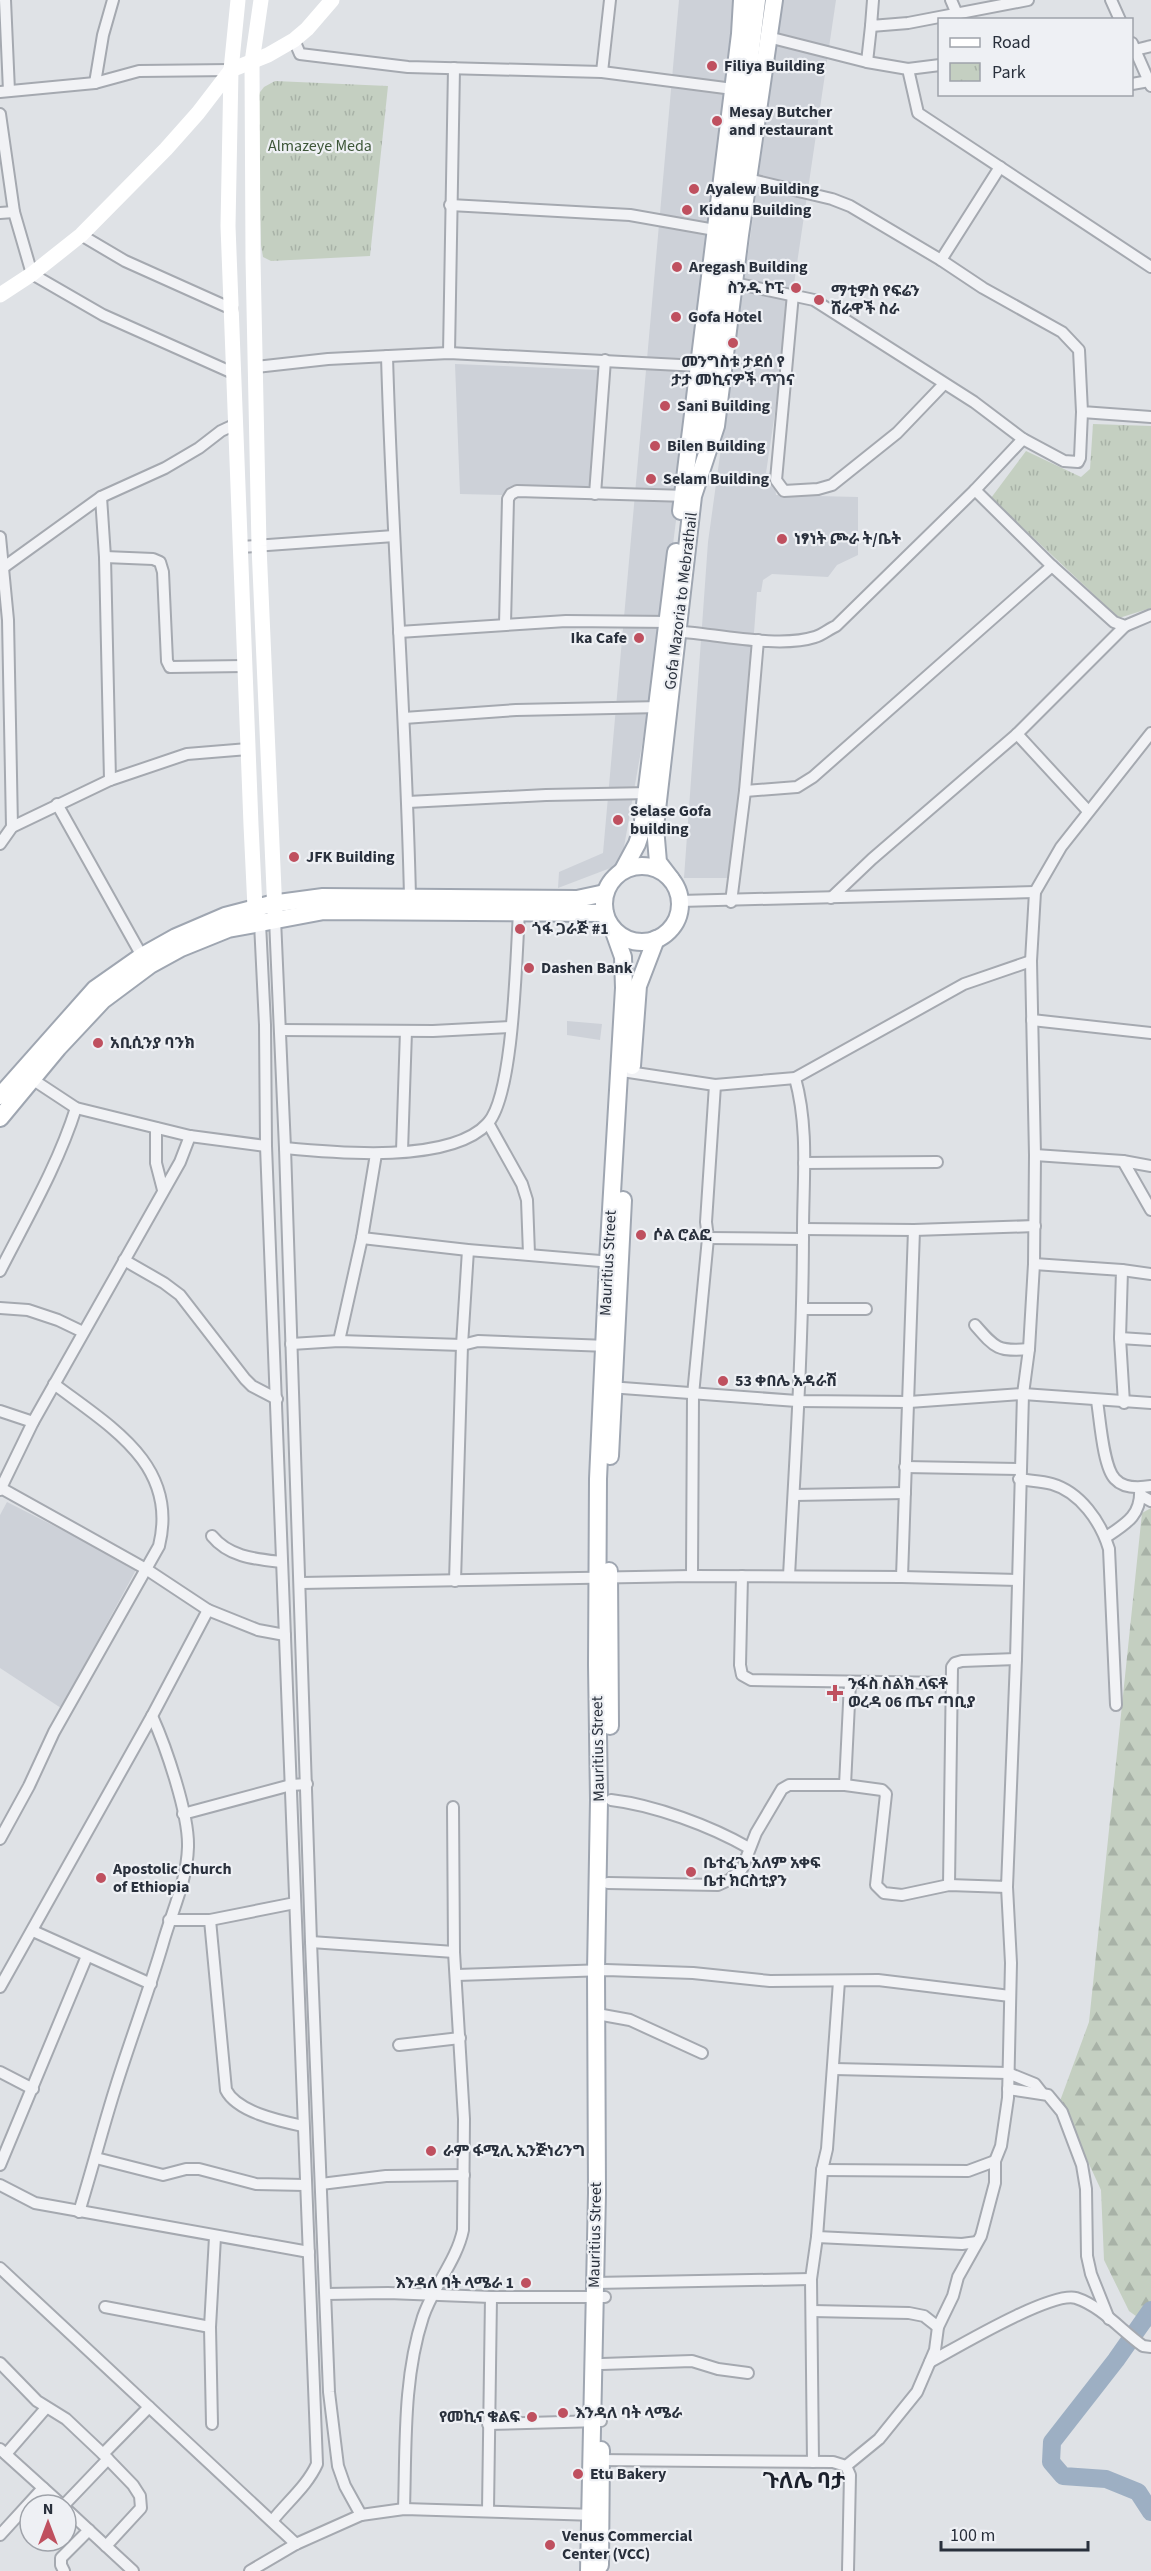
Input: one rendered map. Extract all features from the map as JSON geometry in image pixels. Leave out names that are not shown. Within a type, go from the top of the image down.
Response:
[{"type":"main road","name":"Gofa Mazoria to Mebrathail","points":[[671,879],[658,862],[655,848],[653,794],[688,496],[693,473],[699,366],[743,0]]},
{"type":"main road","points":[[693,473],[705,417],[757,0]]},
{"type":"main road","name":"Gofa Mazoria to Mebrathail","points":[[693,473],[716,426],[774,0]]},
{"type":"main road","name":"Gofa Mazoria to Mebrathail","points":[[623,870],[637,844],[653,794]]},
{"type":"main road","points":[[635,866],[649,866],[661,871],[671,879],[678,890],[679,913],[674,924],[666,933],[656,939],[633,941],[614,929],[605,913],[605,893],[615,876],[635,866]]},
{"type":"main road","points":[[3,1097],[32,1079],[103,1000],[150,965],[181,948],[266,913],[323,897],[577,899],[605,893]]},
{"type":"main road","points":[[0,1118],[3,1097],[85,998],[142,956],[176,937],[225,916],[324,911],[423,910],[605,913]]},
{"type":"main road","name":"Mauritius Street","points":[[614,929],[623,957],[626,1072]]},
{"type":"main road","name":"Mauritius Street","points":[[596,2421],[602,2364],[597,2193],[601,2014],[599,1800],[608,1387],[626,1072],[638,986],[656,939]]},
{"type":"main road","name":"Mauritius Street","points":[[601,1971],[608,1883],[611,1800],[603,1576]]},
{"type":"main road","name":"Mauritius Street","points":[[589,2571],[595,2515],[599,2290]]},
{"type":"main road","name":"Mauritius Street","points":[[595,2515],[600,2571]]},
{"type":"street","points":[[5,0],[5,91],[95,83],[139,71],[231,70],[252,62],[294,40],[307,29],[332,0]]},
{"type":"street","points":[[95,83],[103,34],[113,0]]},
{"type":"street","points":[[238,0],[231,70],[228,193],[248,749],[281,1030],[301,1583],[311,1942],[329,2392],[338,2466],[345,2486],[361,2516]]},
{"type":"street","points":[[261,0],[252,62],[266,913],[266,1146],[317,2464],[310,2481],[293,2496],[273,2520]]},
{"type":"street","points":[[602,72],[610,0]]},
{"type":"street","points":[[867,62],[873,0]]},
{"type":"street","points":[[951,0],[957,14]]},
{"type":"street","points":[[872,26],[908,23],[1028,0]]},
{"type":"street","points":[[1111,0],[1119,18]]},
{"type":"street","points":[[768,38],[867,62],[908,69],[938,65]]},
{"type":"street","points":[[294,40],[300,54],[408,67],[602,72],[733,89]]},
{"type":"street","points":[[1133,84],[1150,84],[1133,47],[1151,46]]},
{"type":"street","points":[[449,353],[454,68]]},
{"type":"street","points":[[908,69],[918,113],[1151,267]]},
{"type":"street","points":[[0,295],[33,274],[81,235],[166,149],[198,113],[231,70]]},
{"type":"street","points":[[0,114],[14,212],[33,274],[103,315],[233,373]]},
{"type":"street","points":[[941,260],[1000,167]]},
{"type":"street","points":[[734,283],[814,300],[974,402],[1023,439],[1064,461],[1078,462],[1082,412],[1080,359],[1078,350],[1062,332],[983,288],[850,206],[832,199],[748,179]]},
{"type":"street","points":[[450,205],[630,215],[716,230]]},
{"type":"street","points":[[0,213],[14,212]]},
{"type":"street","points":[[81,235],[125,261],[232,309]]},
{"type":"street","points":[[793,294],[776,480],[784,491],[818,489],[832,485],[897,433],[944,384]]},
{"type":"street","points":[[256,367],[449,353],[699,366]]},
{"type":"street","points":[[387,356],[408,802],[410,897]]},
{"type":"street","points":[[595,494],[605,360]]},
{"type":"street","points":[[1082,412],[1151,417]]},
{"type":"street","points":[[4,567],[101,497],[165,468],[199,448],[221,431],[236,424]]},
{"type":"street","points":[[399,632],[566,621],[673,627],[759,640],[816,637],[836,626],[975,490],[1023,439]]},
{"type":"street","points":[[975,490],[1099,610],[1114,622],[1125,626]]},
{"type":"street","points":[[505,624],[508,499],[511,494],[517,491],[688,496]]},
{"type":"street","points":[[101,497],[105,557],[110,780]]},
{"type":"street","points":[[241,547],[394,536]]},
{"type":"street","points":[[0,537],[8,620],[4,693],[12,827]]},
{"type":"street","points":[[105,557],[153,559],[160,562],[163,572],[166,661],[170,667],[245,666]]},
{"type":"street","points":[[745,792],[797,787],[813,777],[1052,566]]},
{"type":"street","points":[[831,898],[872,859],[1017,734],[1125,626],[1151,615]]},
{"type":"street","points":[[731,902],[745,792],[759,640]]},
{"type":"street","points":[[404,718],[516,710],[662,707]]},
{"type":"street","points":[[846,2466],[879,2439],[917,2392],[935,2350],[938,2327],[953,2296],[958,2277],[981,2236],[995,2183],[995,2161],[1006,2122],[1010,1996],[1007,1887],[1016,1659],[1020,1474],[1023,1394],[1029,1349],[1035,1226],[1031,961],[1035,892],[1061,847],[1151,733]]},
{"type":"street","points":[[1017,734],[1088,811]]},
{"type":"street","points":[[0,844],[12,827],[110,780],[187,754],[248,749]]},
{"type":"street","points":[[408,802],[653,794]]},
{"type":"street","points":[[57,804],[142,956]]},
{"type":"street","points":[[680,901],[731,902],[1035,892]]},
{"type":"street","points":[[285,1148],[376,1154],[436,1148],[468,1138],[488,1123],[498,1106],[510,1049],[519,913]]},
{"type":"street","points":[[626,1072],[715,1084],[795,1078],[964,984],[1031,961]]},
{"type":"street","points":[[1032,1020],[1151,1033]]},
{"type":"street","points":[[281,1030],[406,1031],[511,1027]]},
{"type":"street","points":[[402,1151],[406,1031]]},
{"type":"street","points":[[789,1576],[801,1309],[804,1164],[803,1106],[795,1078]]},
{"type":"street","points":[[32,1079],[75,1108],[190,1136],[266,1146]]},
{"type":"street","points":[[692,1576],[693,1395],[708,1238],[706,1222],[715,1084]]},
{"type":"street","points":[[0,1271],[42,1191],[69,1130],[75,1108]]},
{"type":"street","points":[[488,1123],[522,1184],[527,1200],[529,1254]]},
{"type":"street","points":[[156,1128],[156,1163],[163,1190]]},
{"type":"street","points":[[190,1136],[180,1162],[33,1422],[1,1489],[146,1569],[208,1610],[258,1630],[285,1635]]},
{"type":"street","points":[[339,1341],[362,1238],[376,1154]]},
{"type":"street","points":[[1035,1155],[1124,1161],[1151,1166]]},
{"type":"street","points":[[1124,1161],[1151,1210]]},
{"type":"street","points":[[804,1164],[937,1162]]},
{"type":"street","points":[[708,1238],[1035,1226]]},
{"type":"street","points":[[902,1577],[914,1230]]},
{"type":"street","points":[[362,1238],[468,1250],[614,1262]]},
{"type":"street","points":[[454,1581],[462,1345],[468,1250]]},
{"type":"street","points":[[124,1260],[180,1295],[245,1379],[252,1386],[277,1399]]},
{"type":"street","points":[[1034,1264],[1151,1274]]},
{"type":"street","points":[[1122,1270],[1120,1338],[1124,1403]]},
{"type":"street","points":[[0,1308],[28,1310],[58,1320],[83,1332]]},
{"type":"street","points":[[801,1309],[866,1309]]},
{"type":"street","points":[[975,1325],[997,1349],[1029,1349]]},
{"type":"street","points":[[1120,1338],[1151,1340]]},
{"type":"street","points":[[291,1344],[339,1341],[462,1345],[478,1341],[610,1346]]},
{"type":"street","points":[[0,1839],[29,1786],[54,1732],[159,1546],[164,1526],[163,1501],[151,1470],[126,1442],[54,1384]]},
{"type":"street","points":[[608,1387],[797,1401],[909,1402],[1023,1394],[1124,1403],[1151,1403]]},
{"type":"street","points":[[1097,1401],[1109,1466],[1115,1479],[1126,1486],[1144,1490],[1151,1501]]},
{"type":"street","points":[[0,1411],[33,1422]]},
{"type":"street","points":[[905,1467],[1020,1474],[1067,1490],[1095,1517],[1106,1537],[1109,1549],[1116,1705]]},
{"type":"street","points":[[1106,1537],[1136,1514],[1144,1490]]},
{"type":"street","points":[[794,1495],[905,1493]]},
{"type":"street","points":[[212,1536],[227,1550],[259,1559],[281,1562]]},
{"type":"street","points":[[301,1583],[603,1576],[902,1577],[1018,1580]]},
{"type":"street","points":[[742,1576],[740,1665],[742,1675],[751,1680],[951,1683]]},
{"type":"street","points":[[0,1987],[152,1716],[208,1610]]},
{"type":"street","points":[[949,1885],[952,1667],[955,1663],[963,1661],[1016,1659]]},
{"type":"street","points":[[845,1785],[850,1683]]},
{"type":"street","points":[[79,2212],[116,2086],[151,1984],[186,1868],[188,1845],[183,1814],[164,1743],[152,1716]]},
{"type":"street","points":[[183,1814],[291,1785],[307,1784]]},
{"type":"street","points":[[608,1883],[718,1885],[729,1880],[742,1869],[749,1848],[782,1789],[789,1785],[845,1785],[882,1790],[886,1794],[876,1885],[879,1890],[892,1896],[949,1885],[1007,1887]]},
{"type":"street","points":[[611,1800],[628,1802],[713,1829],[749,1848]]},
{"type":"street","points":[[404,2509],[411,2382],[416,2343],[431,2295],[461,2238],[464,2175],[460,2038],[454,1952],[453,1808]]},
{"type":"street","points":[[170,1920],[210,1920],[296,1903]]},
{"type":"street","points":[[210,1920],[226,2090],[231,2100],[241,2105],[275,2120],[303,2126]]},
{"type":"street","points":[[33,1931],[151,1984]]},
{"type":"street","points":[[311,1942],[454,1952]]},
{"type":"street","points":[[0,2165],[87,1956]]},
{"type":"street","points":[[457,1975],[601,1971],[693,1973],[770,1981],[878,1980],[1010,1996]]},
{"type":"street","points":[[813,2462],[811,2279],[822,2170],[826,2160],[839,1981]]},
{"type":"street","points":[[601,2014],[630,2020],[702,2053]]},
{"type":"street","points":[[399,2044],[460,2038]]},
{"type":"street","points":[[834,2069],[1008,2073],[1035,2084],[1057,2102],[1082,2165],[1086,2189],[1087,2256],[1091,2274],[1109,2319]]},
{"type":"street","points":[[0,2072],[33,2089]]},
{"type":"street","points":[[1008,2090],[1042,2092]]},
{"type":"street","points":[[96,2158],[163,2175],[186,2169],[199,2169],[256,2184],[305,2185]]},
{"type":"street","points":[[822,2170],[968,2171],[982,2168],[995,2161]]},
{"type":"street","points":[[321,2184],[386,2176],[464,2175]]},
{"type":"street","points":[[0,2185],[34,2203],[309,2252]]},
{"type":"street","points":[[307,2222],[322,2220]]},
{"type":"street","points":[[212,2424],[210,2327],[215,2237]]},
{"type":"street","points":[[817,2237],[962,2244],[977,2242]]},
{"type":"street","points":[[0,2268],[273,2520],[296,2544]]},
{"type":"street","points":[[326,2294],[491,2297],[811,2279]]},
{"type":"street","points":[[488,2510],[491,2297]]},
{"type":"street","points":[[928,2363],[986,2329],[1057,2299],[1074,2297],[1086,2302],[1129,2337],[1147,2347]]},
{"type":"street","points":[[105,2307],[210,2327]]},
{"type":"street","points":[[812,2311],[909,2313],[924,2316],[938,2327]]},
{"type":"street","points":[[602,2364],[692,2361],[718,2369],[748,2373]]},
{"type":"street","points":[[0,2363],[46,2408],[66,2419],[105,2456],[140,2496],[141,2508],[106,2546]]},
{"type":"street","points":[[75,2493],[149,2407]]},
{"type":"street","points":[[46,2408],[3,2452],[50,2493]]},
{"type":"street","points":[[488,2424],[596,2421]]},
{"type":"street","points":[[596,2460],[833,2462],[846,2466],[850,2475],[848,2571]]},
{"type":"street","points":[[0,2535],[44,2488]]},
{"type":"street","points":[[250,2571],[296,2544],[361,2516],[404,2509],[595,2515]]},
{"type":"street","points":[[78,2520],[133,2571]]},
{"type":"street","points":[[64,2571],[60,2565],[61,2558],[88,2530]]},
{"type":"shaded area","points":[[679,0],[740,0],[663,626],[621,864],[558,888],[559,872],[603,853]]},
{"type":"shaded area","points":[[783,0],[836,0],[766,473],[774,474],[776,495],[858,497],[858,555],[837,565],[828,577],[772,574],[763,580],[761,592],[757,592],[736,878],[684,878],[708,542]]},
{"type":"shaded area","points":[[455,364],[598,370],[592,481],[587,488],[524,486],[510,488],[502,495],[460,494]]},
{"type":"shaded area","points":[[567,1021],[602,1024],[600,1040],[567,1035]]},
{"type":"shaded area","points":[[7,1502],[137,1568],[61,1708],[0,1668],[0,1515]]},
{"type":"green space","name":"Almazeye Meda","points":[[275,81],[388,86],[370,256],[271,261],[263,257],[257,96],[264,87]]},
{"type":"green space","points":[[1093,424],[1151,426],[1151,608],[1119,618],[991,498],[1026,451],[1081,477],[1090,469]]},
{"type":"green space","points":[[1151,1508],[1151,2327],[1129,2311],[1104,2260],[1101,2190],[1060,2101],[1089,2022],[1142,1513]]},
{"type":"waterway","points":[[1151,2310],[1116,2360],[1052,2442],[1051,2462],[1063,2476],[1106,2479],[1138,2492],[1151,2512]]},
{"type":"place","name":"Filiya Building","points":[[712,66]]},
{"type":"place","name":"Mesay Butcher and restaurant","points":[[717,121]]},
{"type":"place","name":"Ayalew Building","points":[[694,189]]},
{"type":"place","name":"Kidanu Building","points":[[687,210]]},
{"type":"place","name":"Aregash Building","points":[[677,267]]},
{"type":"place","name":"ስንዱ ኮፒ","points":[[796,288]]},
{"type":"place","name":"ማቲዎስ የፍሬን ሸራዋች ስራ","points":[[819,300]]},
{"type":"place","name":"Gofa Hotel","points":[[676,317]]},
{"type":"place","name":"መንግስቱ ታደሰ የ ታታ መኪናዎች ጥገና","points":[[733,343]]},
{"type":"place","name":"Sani Building","points":[[665,406]]},
{"type":"place","name":"Bilen Building","points":[[655,446]]},
{"type":"place","name":"Selam Building","points":[[651,479]]},
{"type":"place","name":"ነፃነት ጮራ ት/ቤት","points":[[782,539]]},
{"type":"place","name":"Ika Cafe","points":[[639,638]]},
{"type":"place","name":"Selase Gofa building","points":[[618,820]]},
{"type":"place","name":"JFK Building","points":[[294,857]]},
{"type":"place","name":"ጎፋ ጋራጅ #1","points":[[520,929]]},
{"type":"place","name":"Dashen Bank","points":[[529,968]]},
{"type":"place","name":"አቢሲንያ ባንክ","points":[[98,1043]]},
{"type":"place","name":"ሶል ሮልፎ","points":[[641,1235]]},
{"type":"place","name":"53 ቀበሌ አዳራሽ","points":[[723,1381]]},
{"type":"place","name":"ንፋስ ስልክ ላፍቶ ወረዳ 06 ጤና ጣቢያ","points":[[835,1693]]},
{"type":"place","name":"ቤተፈጌ አለም አቀፍ ቤተ ክርስቲያን","points":[[691,1872]]},
{"type":"place","name":"Apostolic Church of Ethiopia","points":[[101,1878]]},
{"type":"place","name":"ራም ፋሚሊ ኢንጅነሪንግ","points":[[431,2151]]},
{"type":"place","name":"እንዳለ ባት ላሜራ 1","points":[[526,2283]]},
{"type":"place","name":"እንዳለ ባት ላሜራ","points":[[563,2413]]},
{"type":"place","name":"የመኪና ቁልፍ","points":[[532,2417]]},
{"type":"place","name":"Etu Bakery","points":[[578,2474]]},
{"type":"place","name":"Venus Commercial Center (VCC)","points":[[550,2545]]},
{"type":"district","name":"ጉለሌ ባታ","points":[[804,2481]]}]
